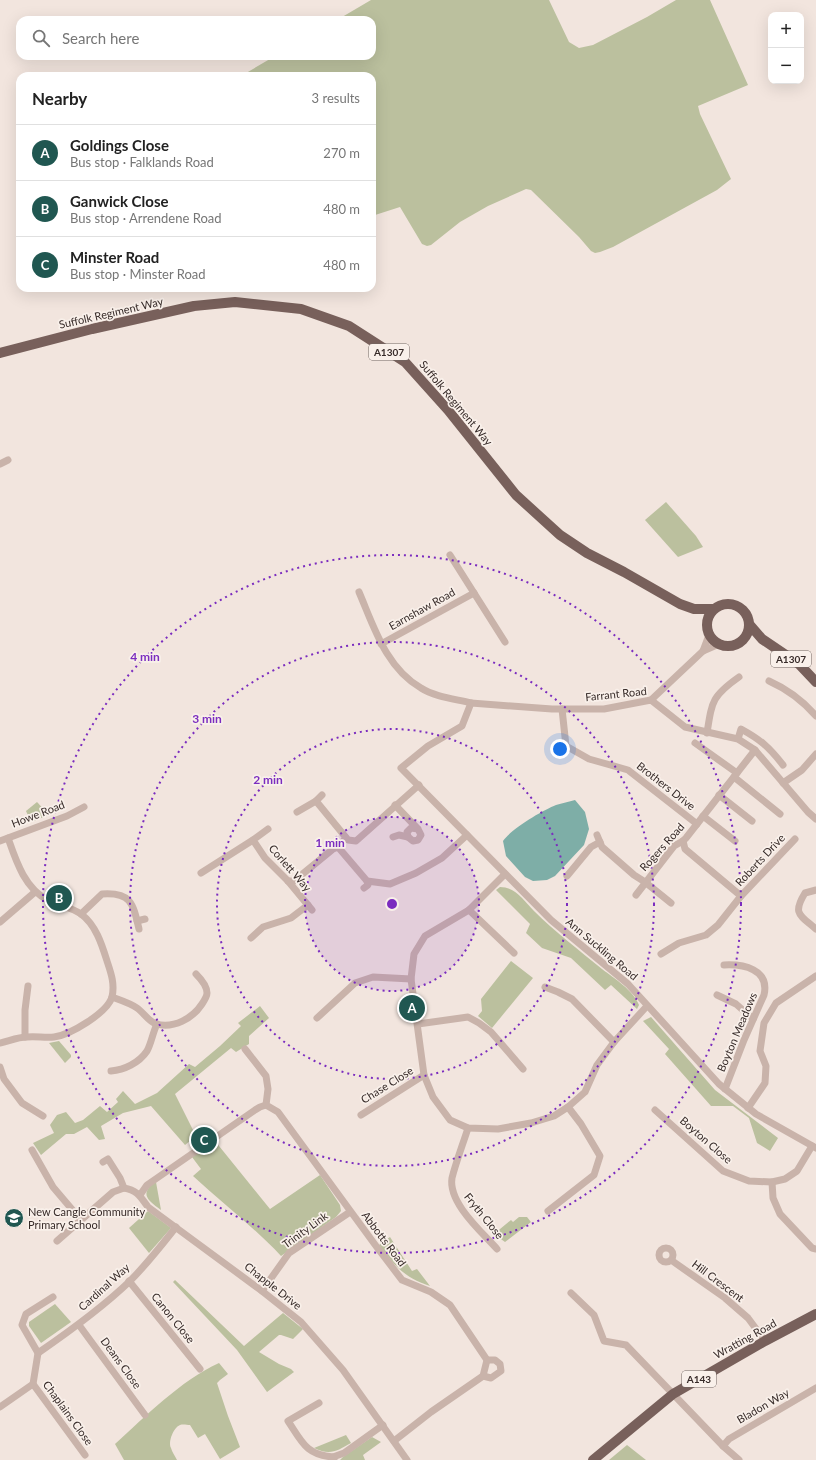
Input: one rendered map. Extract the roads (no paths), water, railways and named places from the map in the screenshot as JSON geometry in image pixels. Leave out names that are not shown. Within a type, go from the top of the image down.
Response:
[{"type":"main road","name":"Suffolk Regiment Way","points":[[0,353],[92,329],[187,308],[235,302],[301,309],[349,326],[405,362],[448,410],[516,495],[560,535],[587,553],[680,604],[694,609]]},
{"type":"main road","points":[[694,609],[713,609],[725,604],[735,605],[743,610],[748,619],[749,629],[745,638],[733,646],[724,646],[711,639],[706,626],[706,621],[713,609]]},
{"type":"main road","points":[[694,609],[706,621]]},
{"type":"main road","points":[[749,624],[762,639]]},
{"type":"main road","points":[[745,638],[762,639]]},
{"type":"main road","name":"A1307","points":[[762,639],[799,664],[816,682]]},
{"type":"main road","name":"Wratting Road","points":[[593,1460],[673,1394],[765,1341],[816,1314]]},
{"type":"street","points":[[0,464],[8,460]]},
{"type":"street","points":[[450,555],[505,642]]},
{"type":"street","name":"Farrant Road","points":[[359,592],[381,644],[393,664],[421,688],[436,694],[471,703],[562,709],[604,709],[651,700],[684,727],[738,739],[756,750],[808,812],[816,819]]},
{"type":"street","name":"Earnshaw Road","points":[[381,644],[474,593]]},
{"type":"street","points":[[703,651],[709,635]]},
{"type":"street","points":[[651,700],[703,651],[719,644]]},
{"type":"street","points":[[707,732],[711,710],[716,697],[723,689],[739,677]]},
{"type":"street","points":[[769,682],[795,696],[816,716]]},
{"type":"street","name":"Ann Suckling Road","points":[[471,703],[462,726],[428,746],[401,768],[550,920],[628,984],[719,1084],[756,1114],[814,1147]]},
{"type":"street","name":"Brothers Drive","points":[[562,709],[566,746],[589,759],[628,770],[697,824]]},
{"type":"street","points":[[738,739],[741,729],[758,738],[783,765]]},
{"type":"street","points":[[695,744],[735,775],[780,814]]},
{"type":"street","name":"Rogers Road","points":[[636,895],[674,846],[683,841],[756,750]]},
{"type":"street","points":[[766,761],[774,754]]},
{"type":"street","points":[[783,783],[802,770],[816,754]]},
{"type":"street","points":[[316,801],[348,840],[356,840],[419,785]]},
{"type":"street","points":[[297,812],[316,801],[322,795]]},
{"type":"street","points":[[719,796],[752,821]]},
{"type":"street","points":[[393,837],[399,835],[408,837],[413,841],[418,840],[421,835],[418,829],[395,805]]},
{"type":"street","name":"Howe Road","points":[[0,840],[67,816],[84,807]]},
{"type":"street","points":[[703,816],[735,841]]},
{"type":"street","points":[[408,837],[407,832],[411,828],[418,829]]},
{"type":"street","name":"Corlett Way","points":[[201,873],[268,829]]},
{"type":"street","points":[[338,847],[367,881],[390,884],[416,873],[442,858],[467,835]]},
{"type":"street","points":[[597,835],[602,847],[607,852],[671,903]]},
{"type":"street","points":[[0,1043],[25,1037],[55,1037],[81,1026],[105,1008],[112,997],[113,978],[97,935],[90,923],[81,914],[46,899],[35,892],[18,865],[8,838]]},
{"type":"street","points":[[288,881],[294,881],[333,849],[338,847],[346,838]]},
{"type":"street","name":"Roberts Drive","points":[[661,954],[679,943],[706,935],[718,925],[741,896],[795,839]]},
{"type":"street","name":"Corlett Way","points":[[251,938],[263,927],[291,918],[310,907],[288,881],[265,858],[253,840]]},
{"type":"street","name":"Roberts Drive","points":[[683,841],[685,849],[741,896]]},
{"type":"street","points":[[567,876],[591,847],[600,842]]},
{"type":"street","points":[[505,874],[468,910],[426,936],[414,954],[411,979],[424,1075],[433,1097],[450,1120],[468,1128],[498,1129],[531,1123],[554,1116],[568,1108],[585,1092],[597,1065],[614,1042],[647,1006]]},
{"type":"street","points":[[364,888],[368,885],[367,881]]},
{"type":"street","points":[[816,890],[805,893],[799,903],[798,909],[801,916],[816,929]]},
{"type":"street","points":[[0,922],[35,892]]},
{"type":"street","points":[[81,914],[102,894],[114,893],[127,897],[133,906],[139,929]]},
{"type":"street","points":[[468,910],[514,953]]},
{"type":"street","points":[[137,921],[145,919]]},
{"type":"street","name":"Boyton Meadows","points":[[724,965],[745,966],[757,973],[763,979],[765,984],[764,995],[725,1089]]},
{"type":"street","points":[[112,997],[122,1000],[137,1008],[147,1019],[156,1024],[170,1024],[190,1018],[209,993],[196,974]]},
{"type":"street","points":[[317,1018],[355,983],[373,976],[411,979]]},
{"type":"street","points":[[748,1108],[765,1083],[766,1066],[760,1051],[764,1023],[776,1003],[816,976]]},
{"type":"street","points":[[25,1037],[25,1010],[28,986]]},
{"type":"street","points":[[545,987],[572,999],[614,1042]]},
{"type":"street","points":[[717,994],[736,1004],[753,1019]]},
{"type":"street","points":[[418,1024],[468,1017],[491,1032],[523,1069]]},
{"type":"street","points":[[111,1071],[122,1070],[140,1059],[147,1050],[156,1024]]},
{"type":"street","points":[[140,1195],[147,1185],[255,1110],[266,1105],[268,1089],[266,1076],[245,1049]]},
{"type":"street","points":[[0,1067],[4,1079],[22,1103],[43,1116]]},
{"type":"street","name":"Chase Close","points":[[361,1115],[424,1075]]},
{"type":"street","name":"Abbotts Road","points":[[266,1105],[278,1112],[350,1212],[402,1280],[431,1292],[450,1305],[487,1360]]},
{"type":"street","points":[[548,1211],[594,1175],[600,1156],[581,1124],[568,1108]]},
{"type":"street","name":"Boyton Close","points":[[655,1110],[723,1171],[749,1181],[772,1182],[785,1179],[797,1171],[814,1147]]},
{"type":"street","name":"Fryth Close","points":[[468,1128],[452,1179],[453,1194],[461,1208],[497,1250]]},
{"type":"street","points":[[32,1150],[53,1186],[81,1220]]},
{"type":"street","points":[[57,1241],[112,1192],[124,1188],[120,1178],[108,1159],[103,1162]]},
{"type":"street","points":[[772,1182],[773,1198],[780,1214],[812,1248],[816,1249]]},
{"type":"street","name":"Chapple Drive","points":[[124,1188],[133,1189],[140,1195],[148,1207],[262,1291],[301,1322],[343,1370],[407,1460]]},
{"type":"street","name":"Trinity Link","points":[[262,1291],[289,1254],[350,1212]]},
{"type":"street","name":"Cardinal Way","points":[[38,1353],[78,1325],[129,1281],[151,1258],[176,1227]]},
{"type":"street","name":"Hill Crescent","points":[[671,1260],[725,1298],[748,1318],[765,1341]]},
{"type":"street","name":"Canon Close","points":[[129,1281],[200,1369]]},
{"type":"street","points":[[571,1293],[594,1315],[604,1341],[626,1344],[723,1446],[739,1460]]},
{"type":"street","points":[[0,1407],[33,1384],[38,1353],[22,1325],[26,1314],[53,1297]]},
{"type":"street","name":"Deans Close","points":[[78,1325],[145,1415]]},
{"type":"street","points":[[394,1441],[431,1412],[483,1376],[487,1360],[495,1360],[500,1364],[501,1371],[491,1378],[483,1376]]},
{"type":"street","name":"Chaplains Close","points":[[33,1384],[84,1455]]},
{"type":"street","name":"Bladon Way","points":[[723,1446],[729,1439],[816,1388]]},
{"type":"street","points":[[319,1403],[288,1421],[308,1449],[321,1456],[333,1458],[344,1453],[383,1425]]},
{"type":"water","points":[[575,800],[585,812],[589,829],[584,845],[555,876],[547,880],[533,881],[525,877],[506,856],[503,841],[513,831],[543,811],[556,805]]},
{"type":"place","name":"Ganwick Close","points":[[59,898]]},
{"type":"place","name":"Goldings Close","points":[[412,1008]]},
{"type":"place","name":"Minster Road","points":[[204,1140]]},
{"type":"place","name":"New Cangle Community Primary School","points":[[14,1218]]}]
